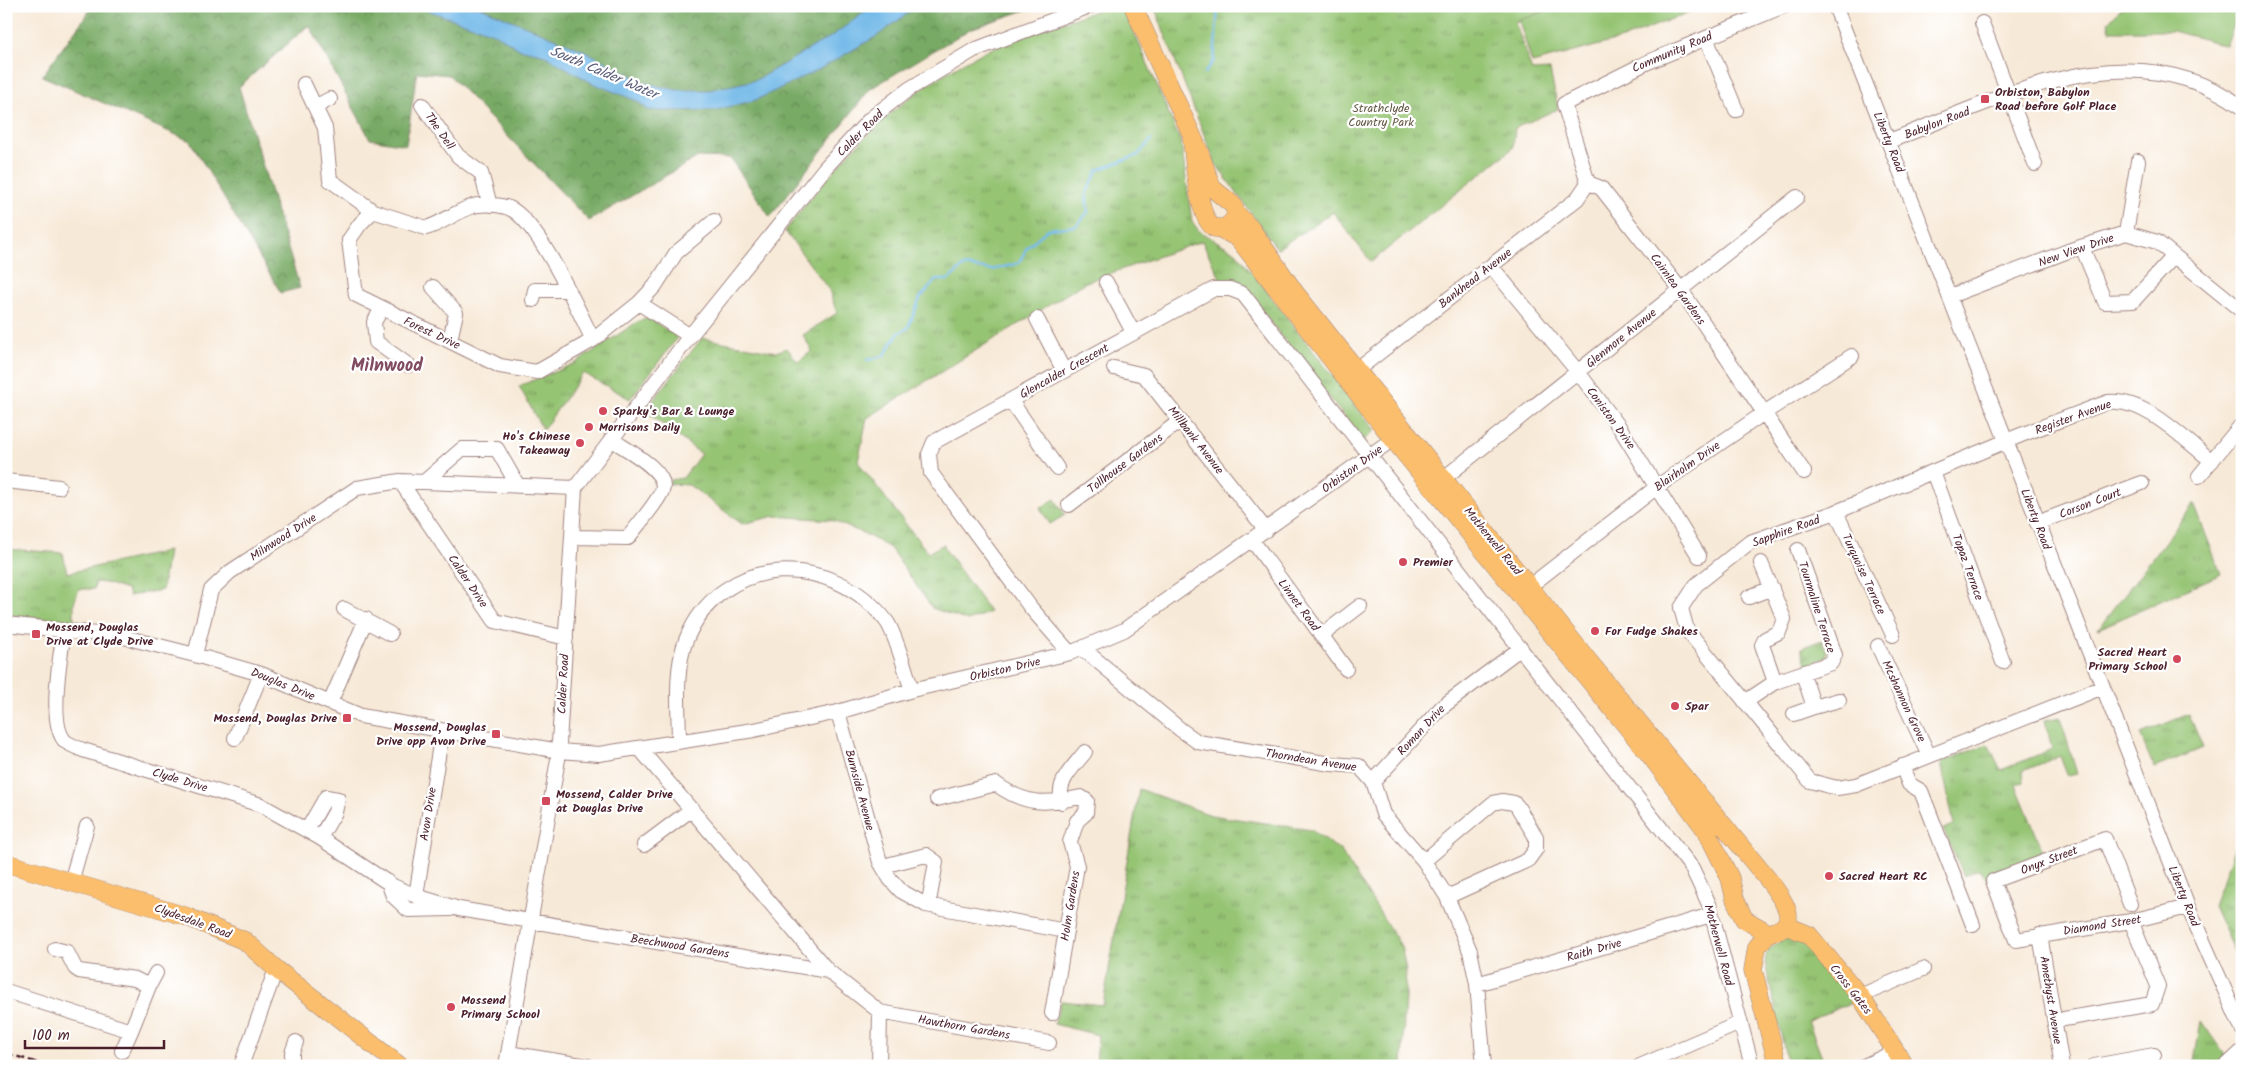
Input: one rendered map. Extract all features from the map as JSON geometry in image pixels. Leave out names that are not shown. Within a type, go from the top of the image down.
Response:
[{"type":"main road","points":[[1133,6],[1199,151],[1212,188],[1233,205],[1236,214],[1230,226],[1221,229],[1210,226],[1198,185],[1192,139]]},
{"type":"main road","points":[[1204,210],[1215,198],[1222,197]]},
{"type":"main road","name":"Motherwell Road","points":[[1236,214],[1251,229],[1296,294],[1586,658],[1756,864],[1787,906],[1788,915],[1785,925]]},
{"type":"main road","name":"Motherwell Road","points":[[1221,229],[1238,238],[1393,439],[1650,755],[1706,830],[1730,878],[1735,899],[1744,919],[1768,933],[1757,947],[1753,970],[1778,1066]]},
{"type":"main road","name":"Clydesdale Road","points":[[6,862],[210,925],[245,941],[276,969],[400,1066]]},
{"type":"main road","points":[[1730,878],[1740,866],[1756,864]]},
{"type":"main road","points":[[1768,933],[1778,931],[1785,925]]},
{"type":"main road","name":"Cross Gates","points":[[1785,925],[1809,935],[1860,996],[1901,1058]]},
{"type":"street","name":"Calder Road","points":[[507,1059],[559,752],[575,488],[690,336],[825,168],[871,118],[909,88],[974,50],[1090,6]]},
{"type":"street","name":"Community Road","points":[[1588,183],[1564,104],[1622,73],[1784,6]]},
{"type":"street","name":"Liberty Road","points":[[1835,6],[1950,296],[2037,523],[2104,687],[2188,907],[2242,1029]]},
{"type":"street","points":[[1982,23],[2035,164]]},
{"type":"street","points":[[1706,38],[1736,110]]},
{"type":"street","name":"Babylon Road","points":[[1889,141],[2049,80],[2086,72],[2129,69],[2157,72],[2200,84],[2227,96],[2242,107]]},
{"type":"street","points":[[304,84],[325,128],[330,180],[372,211],[426,228],[476,205],[510,208],[522,218],[556,264],[593,340]]},
{"type":"street","points":[[315,107],[330,99]]},
{"type":"street","name":"The Dell","points":[[422,104],[458,156],[481,173],[490,205]]},
{"type":"street","points":[[2126,233],[2138,161]]},
{"type":"street","name":"Bankhead Avenue","points":[[1357,370],[1577,199],[1588,183]]},
{"type":"street","name":"Cairnlea Gardens","points":[[1588,183],[1601,188],[1681,290],[1804,472]]},
{"type":"street","name":"Glenmore Avenue","points":[[1444,478],[1798,197]]},
{"type":"street","name":"Forest Drive","points":[[372,211],[349,240],[356,296],[381,310],[450,340],[500,366],[537,372],[593,340],[638,303],[655,286],[676,253],[714,221]]},
{"type":"street","name":"New View Drive","points":[[1950,296],[2082,247],[2126,233],[2157,242],[2242,311]]},
{"type":"street","points":[[2082,247],[2105,302],[2133,301],[2174,256]]},
{"type":"street","name":"Coniston Drive","points":[[1491,266],[1578,372],[1620,428],[1658,486],[1699,556]]},
{"type":"street","points":[[1106,282],[1133,332]]},
{"type":"street","points":[[432,287],[456,313],[450,340]]},
{"type":"street","name":"Glencalder Crescent","points":[[1077,651],[1031,608],[931,473],[929,454],[934,442],[1214,289],[1230,289],[1242,294],[1371,456]]},
{"type":"street","points":[[531,291],[567,290]]},
{"type":"street","points":[[638,303],[690,336]]},
{"type":"street","points":[[381,310],[374,322],[376,342],[408,365]]},
{"type":"street","points":[[1037,319],[1064,371]]},
{"type":"street","name":"Blairholm Drive","points":[[1530,586],[1658,486],[1764,413],[1852,356]]},
{"type":"street","name":"Millbank Avenue","points":[[1114,368],[1144,375],[1266,530]]},
{"type":"street","points":[[1011,401],[1057,468]]},
{"type":"street","name":"Register Avenue","points":[[2006,443],[2101,404],[2119,401],[2142,407],[2212,461]]},
{"type":"street","name":"Tollhouse Gardens","points":[[1069,505],[1180,421]]},
{"type":"street","points":[[2199,476],[2242,424]]},
{"type":"street","points":[[572,536],[628,538],[662,490],[662,479],[656,470],[611,439]]},
{"type":"street","name":"Orbiston Drive","points":[[559,752],[599,754],[754,730],[838,712],[912,690],[1077,651],[1124,630],[1393,439]]},
{"type":"street","name":"Sapphire Road","points":[[2006,443],[1836,512],[1750,542],[1696,585],[1681,608],[1687,630],[1810,781],[1837,788],[1856,784],[2104,687]]},
{"type":"street","points":[[424,482],[462,448],[497,449],[518,486]]},
{"type":"street","name":"Motherwell Road","points":[[1371,456],[1692,868],[1712,915],[1752,1066]]},
{"type":"street","name":"Topaz Terrace","points":[[1933,472],[2003,662]]},
{"type":"street","points":[[6,481],[59,487]]},
{"type":"street","name":"Milnwood Drive","points":[[195,655],[211,590],[230,572],[357,488],[400,481],[575,488]]},
{"type":"street","name":"Calder Drive","points":[[400,481],[495,621],[566,638]]},
{"type":"street","name":"Corson Court","points":[[2037,523],[2142,483]]},
{"type":"street","name":"Turquoise Terrace","points":[[1836,512],[1893,635]]},
{"type":"street","name":"Linnet Road","points":[[1252,540],[1346,670]]},
{"type":"street","name":"Tourmaline Terrace","points":[[1798,550],[1835,655],[1831,663],[1802,674]]},
{"type":"street","points":[[1761,563],[1784,619],[1780,632],[1765,639],[1762,645],[1775,682]]},
{"type":"street","points":[[680,742],[679,677],[686,641],[702,610],[713,598],[736,584],[775,572],[814,573],[852,590],[869,603],[888,624],[912,690]]},
{"type":"street","points":[[1749,597],[1772,588]]},
{"type":"street","points":[[1322,635],[1360,606]]},
{"type":"street","points":[[344,609],[366,619],[390,634]]},
{"type":"street","points":[[330,703],[366,619]]},
{"type":"street","name":"Douglas Drive","points":[[6,624],[124,637],[261,674],[361,716],[559,752]]},
{"type":"street","name":"Clyde Drive","points":[[64,630],[57,702],[58,725],[65,741],[84,750],[261,805],[320,838],[388,882],[416,896],[459,909],[531,921]]},
{"type":"street","name":"Mcshannon Grove","points":[[1878,646],[1929,756]]},
{"type":"street","name":"Roman Drive","points":[[1373,782],[1442,706],[1520,648]]},
{"type":"street","name":"Thorndean Avenue","points":[[1077,651],[1198,742],[1331,764],[1359,766],[1373,782]]},
{"type":"street","points":[[235,738],[261,674]]},
{"type":"street","points":[[1745,702],[1775,682],[1802,674],[1814,707]]},
{"type":"street","points":[[1794,714],[1839,700]]},
{"type":"street","name":"Burnside Avenue","points":[[838,712],[883,866],[890,879],[905,895],[926,905],[1066,931]]},
{"type":"street","name":"Avon Drive","points":[[416,896],[442,732]]},
{"type":"street","name":"Beechwood Gardens","points":[[640,749],[828,971],[880,1012]]},
{"type":"street","points":[[1062,802],[1059,792],[1063,780],[1085,752]]},
{"type":"street","points":[[1902,766],[1910,784],[1921,791],[1972,925]]},
{"type":"street","points":[[1373,782],[1383,814],[1424,861],[1447,897],[1470,951],[1476,984],[1484,1066]]},
{"type":"street","name":"Holm Gardens","points":[[937,799],[996,784],[1028,802],[1062,802],[1081,797],[1087,800],[1086,813],[1077,821],[1070,842],[1077,866],[1052,1013]]},
{"type":"street","points":[[306,830],[326,797],[338,800],[335,812],[320,838]]},
{"type":"street","points":[[1424,861],[1493,803],[1508,801],[1517,806],[1536,838],[1536,849],[1533,856],[1447,897]]},
{"type":"street","points":[[644,845],[692,809]]},
{"type":"street","points":[[71,882],[87,826]]},
{"type":"street","name":"Onyx Street","points":[[2016,940],[1993,881],[2105,839],[2130,904]]},
{"type":"street","points":[[883,866],[926,855],[932,857],[936,862],[930,896],[926,905]]},
{"type":"street","name":"Clyde Drive","points":[[388,882],[393,896],[408,910],[459,909]]},
{"type":"street","name":"Diamond Street","points":[[2016,940],[2131,921],[2174,912],[2188,907]]},
{"type":"street","name":"Raith Drive","points":[[1476,984],[1712,915]]},
{"type":"street","name":"Beechwood Gardens","points":[[531,921],[828,971]]},
{"type":"street","points":[[2064,1019],[2152,1004],[2158,986],[2131,921]]},
{"type":"street","name":"Amethyst Avenue","points":[[2040,935],[2062,1066]]},
{"type":"street","points":[[54,949],[68,952],[75,968],[85,973],[134,979],[149,986]]},
{"type":"street","points":[[241,1066],[276,969]]},
{"type":"street","points":[[1860,996],[1923,969]]},
{"type":"street","points":[[122,1051],[156,973]]},
{"type":"street","points":[[6,991],[131,1031]]},
{"type":"street","points":[[879,1066],[880,1012]]},
{"type":"street","name":"Hawthorn Gardens","points":[[880,1012],[1049,1043]]},
{"type":"street","points":[[1640,1066],[1740,1022]]},
{"type":"street","points":[[292,1066],[292,1053],[296,1042]]},
{"type":"street","points":[[2226,1066],[2242,1051]]},
{"type":"street","points":[[2094,1066],[2154,1055]]},
{"type":"street","points":[[1864,1066],[1901,1058]]},
{"type":"street","points":[[507,1059],[588,1066]]},
{"type":"green space","points":[[93,6],[1037,6],[970,29],[870,89],[770,217],[730,158],[698,157],[589,221],[449,75],[417,72],[406,145],[370,139],[309,25],[239,87],[300,288],[281,293],[190,141],[42,76]]},
{"type":"green space","points":[[1109,6],[1123,6],[1181,142],[1192,222],[1200,232],[1236,252],[1375,430],[1363,441],[1241,284],[1221,280],[1202,241],[1086,282],[867,418],[858,462],[928,553],[944,544],[945,549],[990,612],[968,621],[932,608],[890,548],[863,533],[831,520],[775,516],[742,524],[689,485],[669,484],[671,480],[683,478],[701,454],[645,411],[702,338],[776,352],[787,348],[798,362],[812,351],[803,335],[837,313],[829,290],[785,231],[846,157],[868,134],[915,94],[970,59],[1021,37]]},
{"type":"green space","name":"Strathclyde Country Park","points":[[1154,6],[1559,6],[1515,22],[1532,71],[1550,70],[1558,109],[1515,128],[1513,148],[1371,262],[1333,212],[1277,249],[1215,163]]},
{"type":"green space","points":[[1542,6],[1704,6],[1622,39],[1532,63],[1519,21]]},
{"type":"green space","points":[[2123,6],[2216,6],[2239,14],[2226,45],[2173,31],[2110,31],[2108,22]]},
{"type":"green space","points":[[648,318],[678,337],[630,399],[583,373],[543,430],[519,386],[574,364],[637,322]]},
{"type":"green space","points":[[1055,499],[1065,515],[1050,524],[1040,508]]},
{"type":"green space","points":[[2194,504],[2221,574],[2098,629],[2183,518]]},
{"type":"green space","points":[[6,549],[63,553],[67,573],[168,551],[162,590],[129,596],[127,590],[106,583],[96,582],[94,589],[79,589],[74,603],[74,622],[6,615]]},
{"type":"green space","points":[[1822,640],[1827,652],[1826,657],[1807,666],[1801,648]]},
{"type":"green space","points":[[2189,714],[2203,748],[2154,768],[2140,734]]},
{"type":"green space","points":[[2060,717],[2077,774],[2068,776],[2060,756],[2023,771],[2024,782],[2016,785],[2045,856],[1988,881],[1979,869],[1964,876],[1943,829],[1954,825],[1941,762],[1988,744],[2001,770],[2052,749],[2045,720]]},
{"type":"green space","points":[[1139,789],[1211,815],[1311,830],[1341,851],[1401,946],[1406,970],[1402,1066],[1096,1066],[1098,1035],[1054,1024],[1061,1001],[1103,1005]]},
{"type":"green space","points":[[2242,828],[2242,969],[2213,906]]},
{"type":"green space","points":[[1792,937],[1803,939],[1855,1001],[1808,1021],[1825,1066],[1788,1066],[1765,963],[1770,948]]},
{"type":"green space","points":[[2201,1021],[2227,1058],[2219,1066],[2193,1066]]},
{"type":"water","name":"South Calder Water","points":[[415,6],[478,6],[583,50],[645,83],[676,90],[709,90],[756,80],[832,36],[873,6],[933,6],[915,8],[877,36],[818,70],[756,100],[716,110],[663,111],[648,110],[637,101],[592,83],[542,54],[519,49],[496,34]]},
{"type":"waterway","points":[[1205,73],[1214,60],[1218,6]]},
{"type":"waterway","points":[[867,360],[884,356],[898,333],[908,328],[920,298],[936,280],[948,280],[964,266],[992,270],[1019,263],[1027,247],[1048,229],[1076,226],[1088,212],[1086,194],[1098,170],[1138,155],[1151,140]]},
{"type":"railway","points":[[6,1053],[47,1066]]},
{"type":"place","name":"Orbiston, Babylon Road before Golf Place","points":[[1985,99]]},
{"type":"place","name":"Sparky's Bar & Lounge","points":[[603,411]]},
{"type":"place","name":"Morrisons Daily","points":[[589,427]]},
{"type":"place","name":"Ho's Chinese Takeaway","points":[[580,443]]},
{"type":"place","name":"Premier","points":[[1403,562]]},
{"type":"place","name":"For Fudge Shakes","points":[[1595,631]]},
{"type":"place","name":"Mossend, Douglas Drive at Clyde Drive","points":[[36,634]]},
{"type":"place","name":"Sacred Heart Primary School","points":[[2177,659]]},
{"type":"place","name":"Spar","points":[[1675,706]]},
{"type":"place","name":"Mossend, Douglas Drive","points":[[347,718]]},
{"type":"place","name":"Mossend, Douglas Drive opp Avon Drive","points":[[496,734]]},
{"type":"place","name":"Mossend, Calder Drive at Douglas Drive","points":[[546,801]]},
{"type":"place","name":"Sacred Heart RC","points":[[1829,876]]},
{"type":"place","name":"Mossend Primary School","points":[[451,1007]]},
{"type":"district","name":"Milnwood","points":[[387,365]]}]
